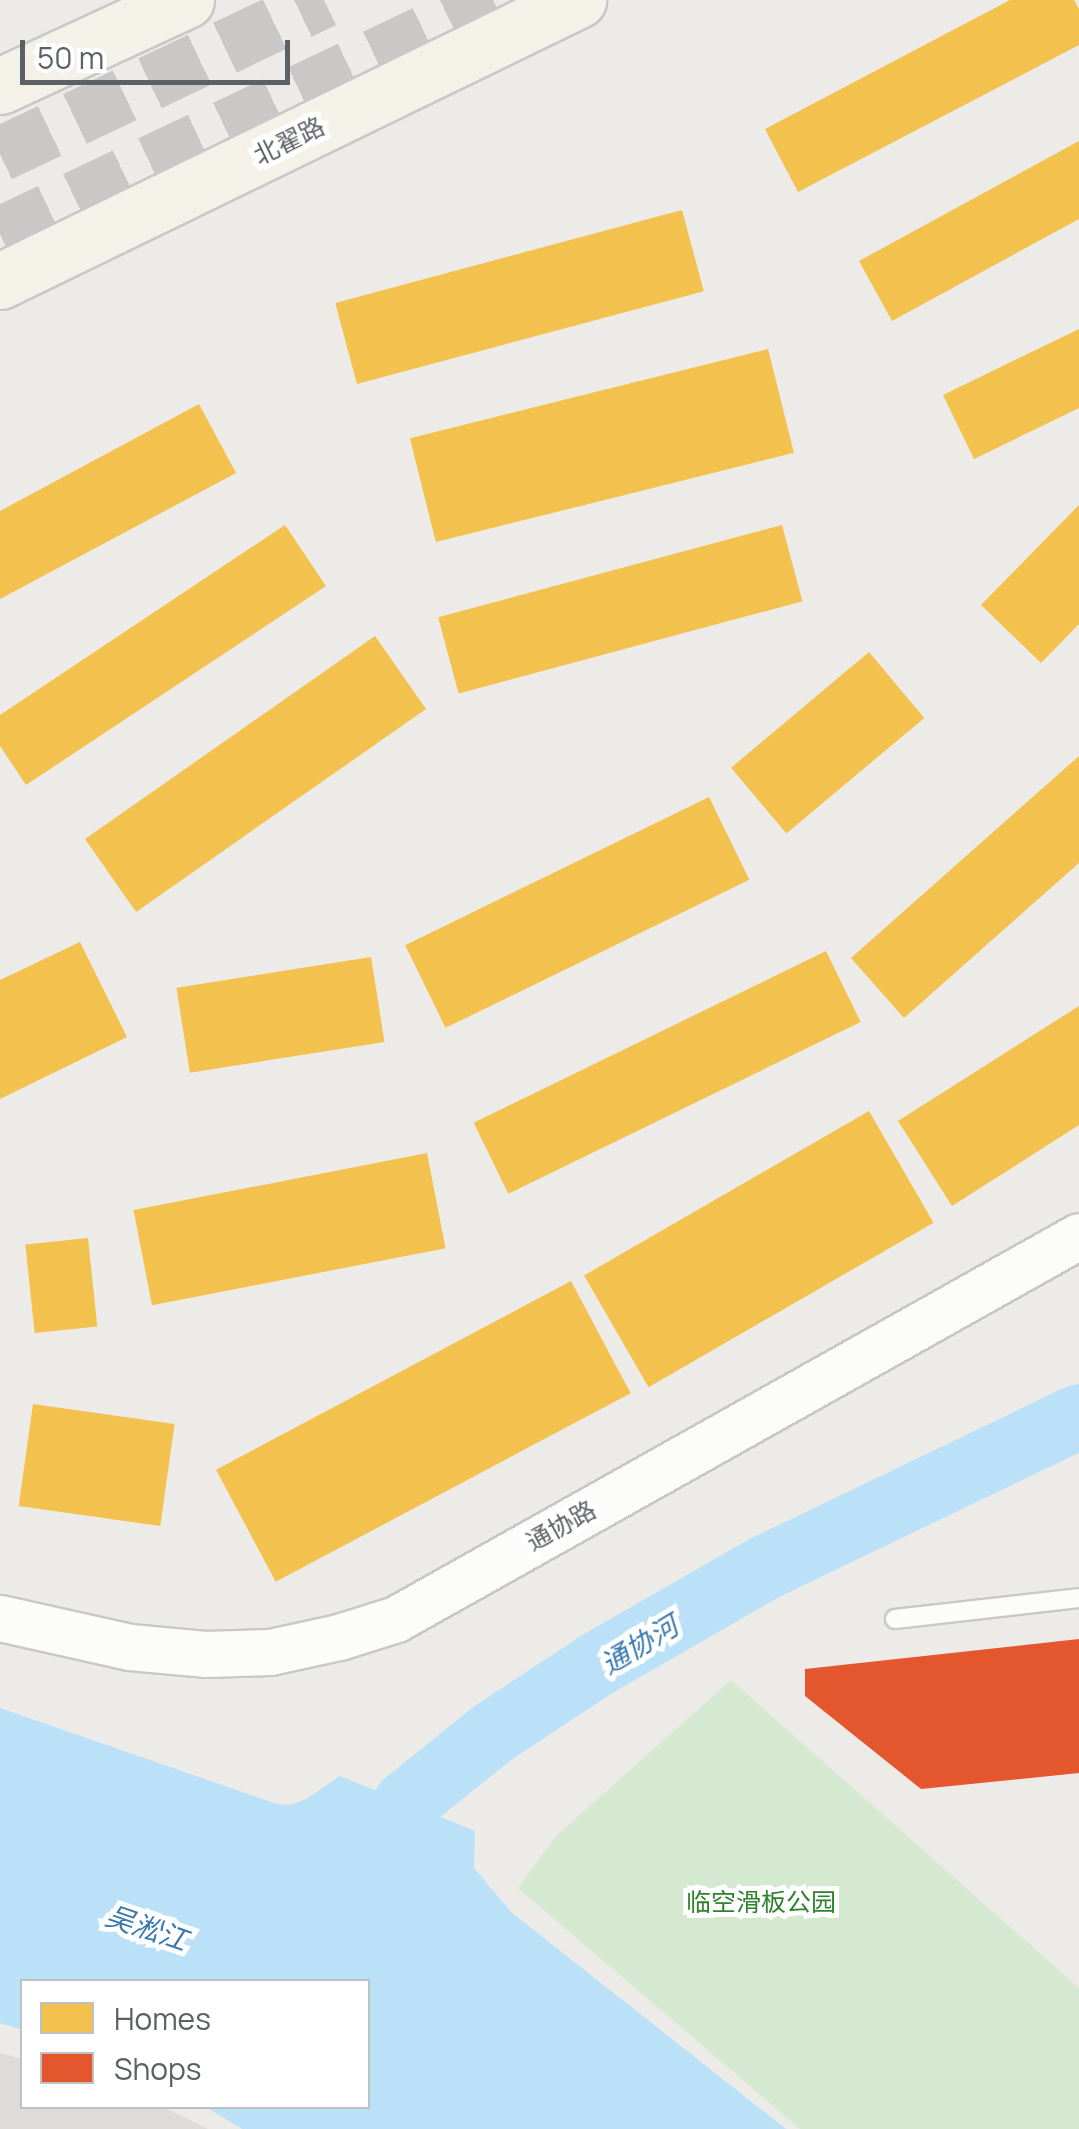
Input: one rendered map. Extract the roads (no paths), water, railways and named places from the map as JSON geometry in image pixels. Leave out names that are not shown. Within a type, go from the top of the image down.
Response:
[{"type":"main road","points":[[0,86],[186,0]]},
{"type":"main road","name":"北翟路","points":[[0,281],[578,0]]},
{"type":"street","name":"通协路","points":[[0,1618],[130,1647],[205,1654],[270,1652],[339,1638],[396,1619],[1079,1236]]},
{"type":"lane","points":[[895,1619],[1079,1598]]},
{"type":"water","name":"吴淞江","points":[[0,1708],[277,1804],[291,1805],[306,1799],[340,1776],[475,1831],[474,1868],[511,1912],[786,2129],[242,2129],[209,2109],[370,2109],[370,1979],[20,1979],[20,2029],[0,2023]]},
{"type":"waterway","name":"通协河","points":[[350,1873],[406,1802],[493,1732],[596,1664],[765,1567],[1079,1416]]},
{"type":"tunnel","points":[[0,154],[324,0]]},
{"type":"tunnel","points":[[0,234],[493,0]]},
{"type":"park label","name":"临空滑板公园","points":[[761,1902]]}]
